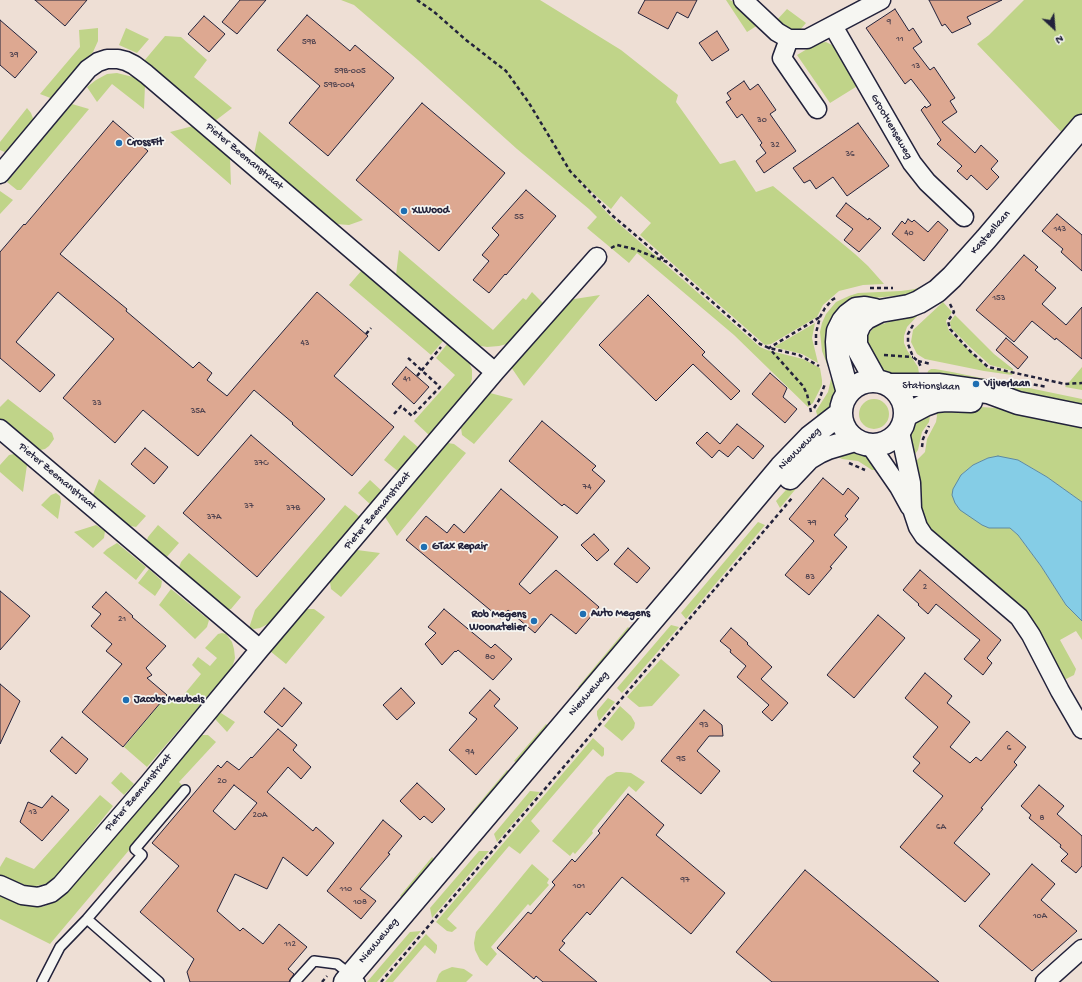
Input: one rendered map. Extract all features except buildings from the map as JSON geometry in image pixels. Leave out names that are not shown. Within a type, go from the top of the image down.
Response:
[{"type":"street","points":[[743,0],[777,32],[789,39],[807,39],[881,0]]},
{"type":"street","name":"Grootvenseweg","points":[[833,26],[912,163],[928,182],[964,217]]},
{"type":"street","points":[[789,39],[782,58],[817,109]]},
{"type":"street","name":"Pieter Zeemanstraat","points":[[0,174],[88,69],[98,62],[107,59],[126,61],[146,74],[496,372]]},
{"type":"street","name":"Kasteellaan","points":[[883,383],[858,350],[855,340],[860,324],[866,318],[880,311],[909,306],[919,302],[937,290],[952,277],[1082,126]]},
{"type":"street","name":"Pieter Zeemanstraat","points":[[0,885],[22,895],[38,897],[51,894],[61,885],[496,372],[597,257]]},
{"type":"street","name":"Kasteellaan","points":[[848,393],[837,350],[840,326],[848,315],[856,309],[865,308],[880,311]]},
{"type":"street","points":[[912,509],[911,483],[903,423],[905,406],[897,391],[883,383],[865,382],[856,386],[844,399],[841,413],[841,421],[844,428],[849,435],[863,443],[899,487],[912,509],[918,527],[924,536],[1019,617],[1031,635],[1060,691],[1082,729]]},
{"type":"street","name":"Stationslaan","points":[[883,383],[954,386],[988,392],[1018,402],[1082,416]]},
{"type":"street","name":"Stationslaan","points":[[903,423],[926,405],[946,400],[1018,402]]},
{"type":"street","name":"Nieuweweg","points":[[354,980],[781,467],[810,437],[841,413]]},
{"type":"street","points":[[863,443],[887,443],[894,438],[903,423]]},
{"type":"street","name":"Pieter Zeemanstraat","points":[[0,429],[260,650]]},
{"type":"street","name":"Nieuweweg","points":[[354,980],[794,473],[809,458],[828,448],[863,443]]},
{"type":"street","points":[[1045,982],[1082,950]]},
{"type":"lane","points":[[42,982],[60,947],[87,919],[142,855],[135,849],[185,790]]},
{"type":"lane","points":[[87,919],[159,982]]},
{"type":"lane","points":[[294,982],[314,961],[337,964],[354,980]]},
{"type":"path","points":[[417,0],[433,11],[466,40],[506,71],[529,103],[570,171],[613,216],[760,344],[805,358],[819,365],[823,369]]},
{"type":"path","points":[[597,257],[616,245],[634,249],[667,262]]},
{"type":"path","points":[[947,298],[954,312],[948,321],[950,329],[970,351],[988,367],[1065,384],[1082,384]]},
{"type":"path","points":[[769,348],[820,317]]},
{"type":"path","points":[[366,334],[371,328]]},
{"type":"path","points":[[769,348],[803,386],[810,404],[811,414],[822,392],[826,378]]},
{"type":"path","points":[[417,376],[434,356]]},
{"type":"path","points":[[394,414],[401,406],[412,416],[440,387],[407,357]]},
{"type":"path","points":[[381,982],[793,496]]},
{"type":"green space","points":[[341,0],[540,0],[621,50],[678,95],[676,102],[720,164],[735,160],[756,192],[773,186],[855,254],[884,284],[863,285],[839,291],[823,305],[817,317],[771,344],[765,345],[640,235],[651,223],[621,196],[611,209],[574,176],[610,216],[760,347],[803,359],[820,368],[822,385],[813,403],[808,407],[734,335],[637,253],[629,263],[587,228],[597,217],[589,209],[517,149],[354,5]]},
{"type":"green space","points":[[726,0],[730,0],[739,5],[758,25],[747,32]]},
{"type":"green space","points":[[1024,0],[1082,0],[1082,119],[1066,137],[977,44],[989,35]]},
{"type":"green space","points":[[787,9],[806,23],[799,31],[792,31],[776,21]]},
{"type":"green space","points":[[98,28],[98,41],[93,52],[53,99],[40,94],[80,47],[79,30]]},
{"type":"green space","points":[[126,28],[149,39],[137,53],[119,45]]},
{"type":"green space","points":[[165,36],[181,37],[207,60],[194,77],[232,108],[215,121],[144,61]]},
{"type":"green space","points":[[826,42],[834,46],[840,52],[859,85],[830,103],[797,55],[817,43]]},
{"type":"green space","points":[[117,73],[137,78],[145,85],[144,109],[112,84],[97,102],[87,87],[107,74]]},
{"type":"green space","points":[[72,104],[89,109],[21,190],[17,190],[7,182]]},
{"type":"green space","points":[[27,108],[34,121],[7,153],[0,150],[0,142]]},
{"type":"green space","points":[[193,126],[230,158],[231,185],[170,132]]},
{"type":"green space","points":[[259,131],[363,220],[349,225],[336,224],[296,190],[254,154]]},
{"type":"green space","points":[[0,191],[13,200],[0,214]]},
{"type":"green space","points":[[399,250],[493,330],[523,298],[526,300],[532,292],[543,303],[507,344],[487,347],[476,345],[396,275]]},
{"type":"green space","points":[[362,270],[444,340],[431,355],[349,285]]},
{"type":"green space","points":[[925,285],[926,288],[904,295],[864,299],[834,363],[828,367],[822,351],[820,332],[826,314],[836,302],[858,293],[901,291],[915,289]]},
{"type":"green space","points":[[600,295],[524,386],[511,367],[568,300]]},
{"type":"green space","points":[[943,302],[952,312],[946,321],[949,331],[987,368],[1013,373],[1012,375],[925,359],[917,354],[911,342],[913,330]]},
{"type":"green space","points":[[918,312],[920,313],[907,327],[904,336],[904,343],[918,367],[920,380],[889,377],[880,371],[866,341],[867,336],[874,327]]},
{"type":"green space","points":[[955,315],[994,354],[1013,369],[1013,371],[990,365],[969,346],[951,328],[950,322]]},
{"type":"green space","points":[[815,323],[812,338],[818,363],[802,354],[774,347]]},
{"type":"green space","points":[[448,343],[469,362],[472,370],[472,379],[465,395],[430,436],[414,421],[455,375],[436,358]]},
{"type":"green space","points":[[1082,367],[1082,390],[1065,387]]},
{"type":"green space","points":[[931,369],[1082,399],[1082,408],[927,375],[928,371]]},
{"type":"green space","points":[[833,375],[839,393],[831,408],[818,418],[816,411],[828,392]]},
{"type":"green space","points":[[490,393],[513,399],[474,444],[462,435],[461,428]]},
{"type":"green space","points":[[8,399],[52,433],[54,439],[49,446],[45,449],[36,451],[0,419],[0,407]]},
{"type":"green space","points":[[874,399],[885,403],[889,414],[885,425],[874,429],[863,425],[859,414],[863,403]]},
{"type":"green space","points":[[964,406],[997,408],[1025,412],[1082,424],[1082,502],[1047,477],[1018,460],[988,458],[973,465],[961,475],[989,528],[1010,528],[1018,535],[1041,566],[1066,605],[1082,621],[1082,640],[1076,631],[1060,640],[1076,669],[1074,675],[1064,680],[929,529],[924,521],[916,477],[915,462],[925,452],[927,439],[936,422],[937,416],[935,409]]},
{"type":"green space","points":[[929,413],[929,422],[922,432],[918,450],[912,455],[910,436],[914,423]]},
{"type":"green space","points":[[404,435],[419,448],[399,472],[384,460]]},
{"type":"green space","points":[[448,443],[454,444],[466,453],[397,536],[385,517]]},
{"type":"green space","points":[[856,451],[866,454],[877,470],[872,470],[858,461],[842,459],[835,455]]},
{"type":"green space","points":[[14,454],[27,465],[23,492],[0,472],[0,465],[9,455]]},
{"type":"green space","points":[[818,465],[808,474],[780,508],[776,501],[804,470]]},
{"type":"green space","points":[[99,479],[146,516],[136,527],[126,525],[92,497]]},
{"type":"green space","points":[[755,479],[762,484],[691,568],[685,562]]},
{"type":"green space","points":[[370,480],[383,492],[371,505],[358,493]]},
{"type":"green space","points":[[56,493],[60,496],[61,501],[58,519],[41,505],[51,495]]},
{"type":"green space","points":[[345,505],[360,517],[358,520],[268,624],[260,628],[249,628],[255,610]]},
{"type":"green space","points":[[758,522],[765,525],[686,619],[681,613]]},
{"type":"green space","points":[[96,525],[105,531],[104,538],[93,548],[74,532]]},
{"type":"green space","points":[[158,525],[179,543],[165,559],[146,543],[148,537]]},
{"type":"green space","points":[[117,543],[146,567],[136,580],[103,553]]},
{"type":"green space","points":[[357,550],[380,553],[341,597],[331,589],[330,582]]},
{"type":"green space","points":[[189,553],[241,597],[231,609],[225,610],[178,570],[181,562]]},
{"type":"green space","points":[[149,569],[162,581],[161,587],[155,596],[138,583]]},
{"type":"green space","points":[[171,589],[209,620],[207,627],[195,639],[159,605]]},
{"type":"green space","points":[[306,609],[314,609],[325,617],[286,664],[270,651]]},
{"type":"green space","points":[[671,625],[679,627],[622,693],[617,688]]},
{"type":"green space","points":[[628,627],[631,630],[585,692],[578,687]]},
{"type":"green space","points":[[218,634],[226,634],[232,642],[234,649],[235,658],[232,668],[147,767],[124,747],[167,695],[177,703],[201,674],[192,665],[198,657],[210,666],[217,658],[205,648]]},
{"type":"green space","points":[[661,659],[680,675],[652,706],[639,707],[627,697]]},
{"type":"green space","points":[[608,698],[615,702],[599,721],[597,711]]},
{"type":"green space","points":[[620,706],[631,716],[635,723],[634,728],[622,741],[604,726]]},
{"type":"green space","points":[[221,713],[235,722],[227,732],[215,718]]},
{"type":"green space","points":[[546,724],[549,727],[520,765],[514,761]]},
{"type":"green space","points":[[198,735],[208,735],[216,742],[179,782],[183,786],[50,944],[0,919],[0,895],[24,905],[42,907],[52,903],[65,894]]},
{"type":"green space","points":[[593,738],[604,748],[604,755],[602,757],[593,749],[531,821],[540,831],[520,854],[509,846],[447,919],[457,928],[452,932],[447,931],[436,922]]},
{"type":"green space","points":[[507,770],[514,775],[478,818],[471,813]]},
{"type":"green space","points":[[121,772],[134,784],[124,795],[111,783]]},
{"type":"green space","points":[[616,772],[631,773],[645,782],[636,792],[629,786],[592,831],[593,833],[575,854],[573,852],[570,856],[552,841],[607,777]]},
{"type":"green space","points":[[530,791],[540,792],[497,842],[494,834]]},
{"type":"green space","points":[[100,795],[113,806],[60,872],[47,884],[30,887],[0,875],[0,867],[6,857],[34,869]]},
{"type":"green space","points":[[479,851],[489,851],[432,918],[430,908]]},
{"type":"green space","points":[[432,857],[439,864],[407,902],[400,896]]},
{"type":"green space","points":[[532,864],[549,879],[547,883],[549,885],[530,906],[528,904],[491,947],[497,954],[487,966],[480,960],[475,950],[474,943],[476,932]]},
{"type":"green space","points":[[421,931],[377,982],[367,982],[410,932]]},
{"type":"green space","points":[[426,934],[437,945],[435,954],[425,945],[393,982],[385,982]]},
{"type":"green space","points":[[452,967],[464,969],[473,975],[466,982],[436,982],[442,971]]},
{"type":"water","points":[[998,456],[1018,460],[1047,477],[1082,502],[1082,621],[1066,605],[1041,566],[1018,535],[1010,528],[989,528],[982,525],[960,510],[955,503],[952,495],[953,489],[961,475],[973,465],[988,458]]},
{"type":"place","name":"CrossFit","points":[[119,143]]},
{"type":"place","name":"XLWood","points":[[404,211]]},
{"type":"place","name":"Vijverlaan","points":[[976,384]]},
{"type":"place","name":"GTax Repair","points":[[424,547]]},
{"type":"place","name":"Auto Megens","points":[[583,614]]},
{"type":"place","name":"Rob Megens Woonatelier","points":[[534,621]]},
{"type":"place","name":"Jacobs Meubels","points":[[126,700]]}]
